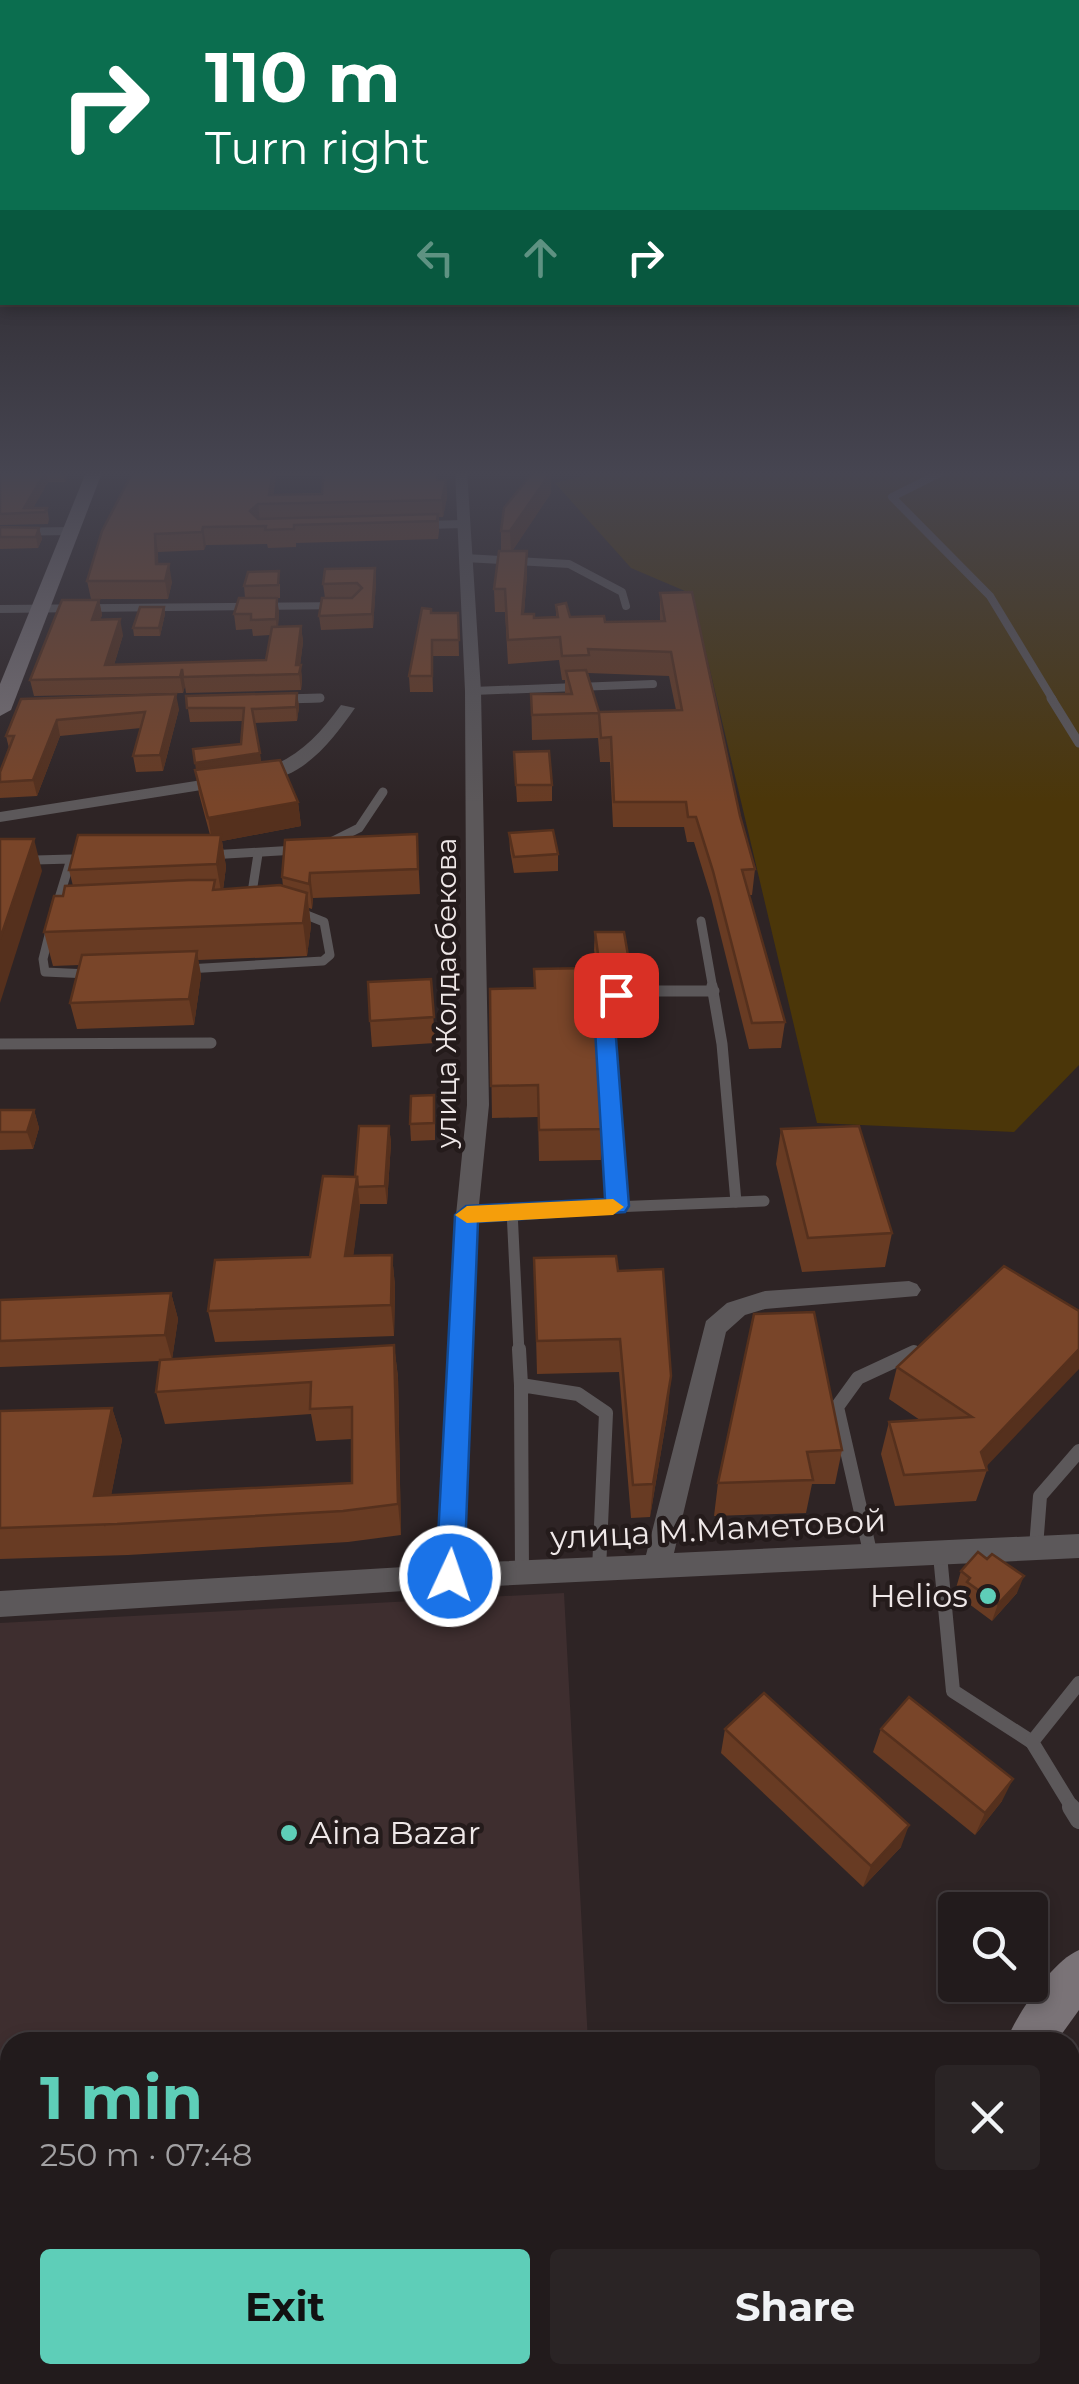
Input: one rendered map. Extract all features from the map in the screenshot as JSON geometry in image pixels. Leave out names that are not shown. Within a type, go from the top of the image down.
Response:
[{"type":"street","points":[[8,707],[51,581]]},
{"type":"street","name":"улица Жолдасбекова","points":[[450,1576],[466,1215],[478,1106],[473,692],[466,581]]},
{"type":"street","points":[[0,609],[353,604]]},
{"type":"street","points":[[0,817],[282,772],[320,747],[347,708]]},
{"type":"street","points":[[657,1567],[715,1328],[736,1308],[765,1300],[909,1290]]},
{"type":"street","name":"улица М.Маметовой","points":[[0,1604],[450,1576],[1079,1546]]},
{"type":"street","points":[[1036,2032],[1079,1972]]},
{"type":"lane","points":[[602,581],[622,592],[626,606]]},
{"type":"lane","points":[[975,581],[990,596],[1079,743]]},
{"type":"lane","points":[[473,692],[652,684]]},
{"type":"lane","points":[[280,699],[320,698]]},
{"type":"lane","points":[[202,856],[309,847],[360,828],[383,792]]},
{"type":"lane","points":[[258,854],[250,906],[269,907]]},
{"type":"lane","points":[[0,861],[90,858]]},
{"type":"lane","points":[[71,859],[43,960],[45,972],[96,973]]},
{"type":"lane","points":[[174,970],[323,961],[330,955],[324,922],[288,909]]},
{"type":"lane","points":[[55,912],[75,911]]},
{"type":"lane","points":[[701,921],[730,1116],[736,1202]]},
{"type":"lane","points":[[617,1206],[604,1012],[607,1001],[616,995],[714,992]]},
{"type":"lane","points":[[0,1044],[211,1043]]},
{"type":"lane","points":[[466,1215],[764,1201]]},
{"type":"lane","points":[[512,1211],[521,1385],[522,1573]]},
{"type":"lane","points":[[870,1556],[837,1407],[843,1388],[878,1366],[914,1352]]},
{"type":"lane","points":[[521,1385],[556,1387],[595,1400],[606,1413],[599,1570]]},
{"type":"lane","points":[[1036,1549],[1040,1496],[1079,1452]]},
{"type":"lane","points":[[940,1555],[953,1690],[1032,1742],[1079,1820]]},
{"type":"lane","points":[[1032,1742],[1079,1683]]},
{"type":"shaded area","points":[[662,581],[1079,581],[1079,1065],[1014,1132],[817,1123],[692,594]]},
{"type":"shaded area","name":"Aina Bazar","points":[[564,1593],[587,2032],[0,2032],[0,1623]]},
{"type":"building","points":[[245,581],[278,581],[278,585],[244,586]]},
{"type":"building","points":[[374,581],[372,614],[319,616],[322,598],[352,598],[362,588],[357,583],[323,584]]},
{"type":"building","points":[[495,581],[525,581],[522,614],[534,614],[534,618],[558,617],[556,605],[566,603],[570,617],[604,616],[605,622],[665,621],[660,593],[692,592],[755,869],[742,870],[785,1022],[752,1023],[713,871],[696,817],[688,817],[686,802],[614,802],[611,737],[601,738],[599,713],[532,715],[531,694],[572,694],[566,671],[586,670],[599,712],[682,710],[671,652],[588,649],[589,655],[562,656],[560,637],[508,640],[505,589],[494,589]]},
{"type":"building","points":[[239,598],[277,598],[276,619],[251,620],[251,614],[234,614]]},
{"type":"building","points":[[62,600],[99,600],[92,620],[120,619],[105,665],[266,660],[272,627],[301,626],[296,665],[301,665],[299,674],[183,677],[182,669],[180,677],[30,680]]},
{"type":"building","points":[[140,607],[164,607],[159,628],[133,628]]},
{"type":"building","points":[[422,608],[431,609],[431,613],[458,613],[459,640],[432,640],[432,676],[409,676]]},
{"type":"building","points":[[297,693],[296,707],[252,709],[260,753],[195,763],[193,749],[241,744],[244,708],[187,708],[186,696]]},
{"type":"building","points":[[176,694],[160,755],[133,756],[145,712],[57,720],[33,780],[0,782],[14,736],[6,736],[21,699]]},
{"type":"building","points":[[549,751],[552,785],[516,785],[514,752]]},
{"type":"building","points":[[280,760],[298,802],[208,818],[195,770]]},
{"type":"building","points":[[553,830],[558,854],[514,857],[509,833]]},
{"type":"building","points":[[417,834],[418,869],[310,873],[309,884],[282,877],[285,840]]},
{"type":"building","points":[[78,835],[221,835],[217,864],[69,870]]},
{"type":"building","points":[[0,839],[34,839],[0,939]]},
{"type":"building","points":[[215,880],[213,890],[280,885],[307,893],[303,923],[44,932],[54,896],[63,896],[65,886]]},
{"type":"building","points":[[595,932],[624,932],[630,967],[600,969]]},
{"type":"building","points":[[197,951],[189,999],[70,1003],[82,955]]},
{"type":"building","points":[[591,968],[603,1129],[539,1130],[538,1085],[491,1086],[490,989],[535,988],[534,969]]},
{"type":"building","points":[[431,979],[434,1017],[370,1021],[368,982]]},
{"type":"building","points":[[434,1095],[434,1123],[410,1124],[411,1096]]},
{"type":"building","points":[[0,1110],[34,1110],[27,1132],[0,1132]]},
{"type":"building","points":[[359,1126],[389,1126],[385,1186],[358,1187],[355,1177]]},
{"type":"building","points":[[859,1126],[892,1233],[808,1238],[781,1129]]},
{"type":"building","points":[[323,1176],[357,1177],[345,1256],[392,1255],[391,1305],[208,1311],[215,1260],[310,1257]]},
{"type":"building","points":[[616,1256],[618,1271],[663,1269],[671,1376],[653,1484],[633,1485],[620,1339],[537,1341],[534,1258]]},
{"type":"building","points":[[1004,1266],[1079,1311],[1079,1349],[981,1452],[987,1470],[904,1475],[889,1422],[972,1417],[897,1367]]},
{"type":"building","points":[[171,1293],[165,1335],[0,1341],[0,1300]]},
{"type":"building","points":[[814,1312],[842,1450],[807,1452],[813,1480],[718,1483],[754,1314]]},
{"type":"building","points":[[394,1345],[398,1504],[343,1511],[0,1528],[0,1411],[112,1408],[94,1496],[352,1483],[352,1407],[310,1409],[311,1382],[156,1392],[160,1360]]},
{"type":"building","points":[[978,1552],[987,1559],[992,1554],[1024,1576],[998,1604],[967,1582],[970,1578],[961,1571]]},
{"type":"building","points":[[764,1693],[909,1825],[871,1866],[725,1729]]},
{"type":"building","points":[[909,1697],[1013,1779],[985,1813],[881,1729]]},
{"type":"slow traffic","points":[[467,1215],[613,1207]]},
{"type":"place","name":"Helios","points":[[988,1596]]},
{"type":"place","name":"Aina Bazar","points":[[289,1833]]},
{"type":"route","points":[[450,1576],[466,1215],[617,1206],[604,1012],[607,1001],[616,995]]}]
